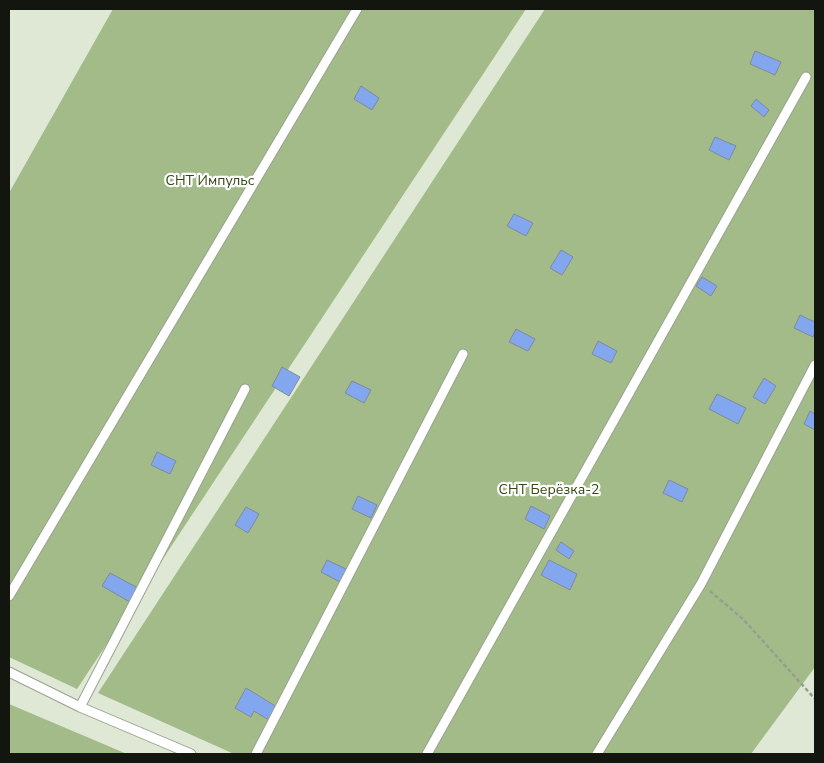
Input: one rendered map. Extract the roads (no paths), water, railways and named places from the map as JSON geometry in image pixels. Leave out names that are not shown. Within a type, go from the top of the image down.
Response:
[{"type":"lane","points":[[9,596],[357,9]]},
{"type":"lane","points":[[427,754],[806,76]]},
{"type":"lane","points":[[256,754],[464,354]]},
{"type":"lane","points":[[597,754],[701,584],[815,365]]},
{"type":"lane","points":[[80,707],[245,389]]},
{"type":"lane","points":[[9,672],[80,707],[190,754]]},
{"type":"park label","name":"СНТ Импульс","points":[[210,180]]},
{"type":"park label","name":"СНТ Берёзка-2","points":[[549,489]]}]
